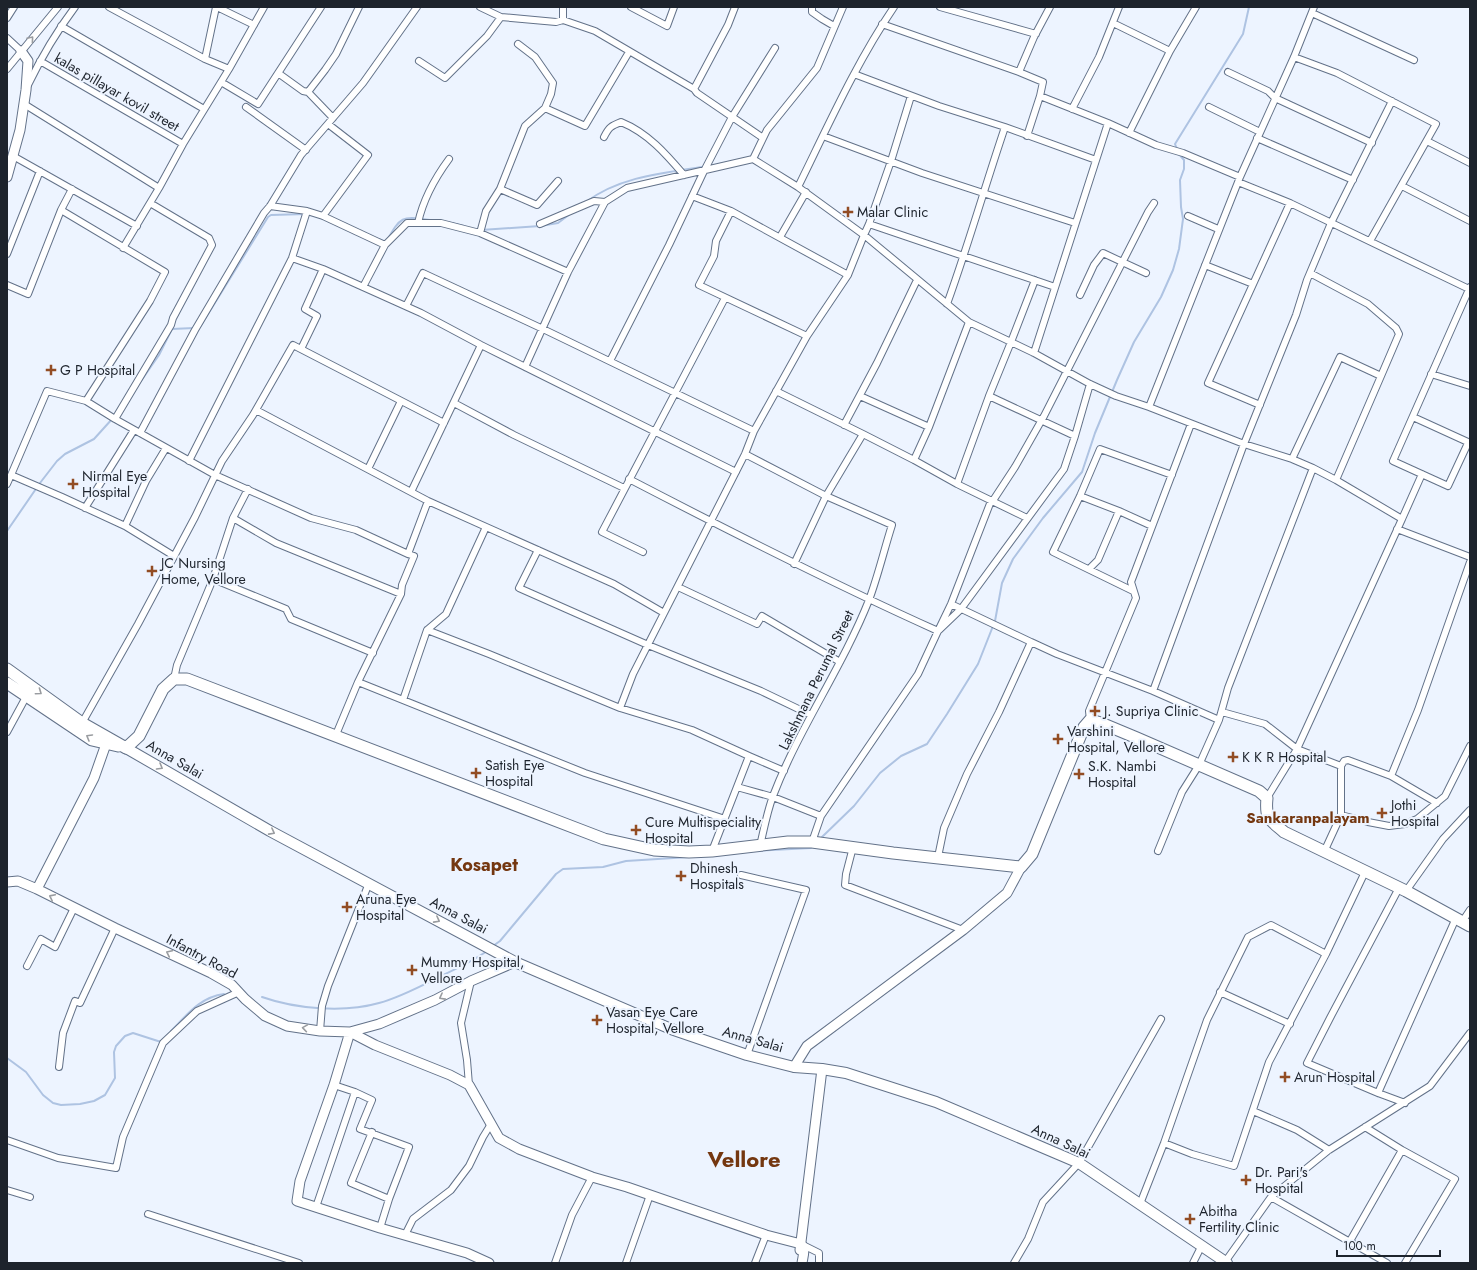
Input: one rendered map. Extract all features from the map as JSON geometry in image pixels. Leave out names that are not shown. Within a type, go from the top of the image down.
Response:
[{"type":"highway","name":"Anna Salai","points":[[7,669],[82,722],[126,748]]},
{"type":"highway","points":[[126,748],[139,736],[163,689],[174,679],[187,679],[604,839],[654,850],[689,852],[712,851],[788,842],[812,842],[1021,867],[1032,854],[1084,727],[1090,720],[1137,738],[1258,791],[1267,798],[1266,810],[1268,819],[1284,832],[1402,889],[1465,924]]},
{"type":"highway","name":"Anna Salai","points":[[7,683],[92,740],[126,748]]},
{"type":"main road","name":"Anna Salai","points":[[126,748],[270,831],[515,962],[670,1029],[747,1055],[794,1067],[822,1069],[846,1073],[936,1102],[1079,1164],[1226,1262]]},
{"type":"street","points":[[7,18],[14,7]]},
{"type":"street","points":[[7,69],[58,7]]},
{"type":"street","points":[[26,90],[40,61],[74,7]]},
{"type":"street","points":[[109,7],[205,59],[229,69]]},
{"type":"street","points":[[205,59],[217,7],[254,25]]},
{"type":"street","points":[[123,248],[159,188],[182,144],[229,69],[264,7]]},
{"type":"street","points":[[221,82],[258,104],[321,7]]},
{"type":"street","points":[[308,92],[336,54],[359,7]]},
{"type":"street","points":[[85,508],[137,432],[264,213],[270,206],[301,155],[363,83],[418,7]]},
{"type":"street","points":[[480,7],[501,17],[556,22],[563,20],[596,31],[623,46],[629,52],[694,89],[697,93],[764,138]]},
{"type":"street","points":[[563,7],[563,20]]},
{"type":"street","points":[[631,7],[667,26],[674,7]]},
{"type":"street","points":[[694,89],[728,26],[735,7]]},
{"type":"street","points":[[812,7],[812,12],[822,20],[834,26]]},
{"type":"street","points":[[753,159],[767,130],[817,68],[843,7]]},
{"type":"street","points":[[798,187],[854,74],[882,24],[894,7]]},
{"type":"street","points":[[940,7],[1036,34]]},
{"type":"street","points":[[1019,72],[1050,7]]},
{"type":"street","points":[[1072,109],[1099,57],[1119,7]]},
{"type":"street","points":[[1129,133],[1170,51],[1196,7]]},
{"type":"street","points":[[1149,407],[1218,229],[1294,57],[1313,10],[1414,60]]},
{"type":"street","points":[[419,61],[445,78],[487,36],[501,17]]},
{"type":"street","points":[[1113,23],[1170,51]]},
{"type":"street","points":[[882,24],[1019,72],[1043,82],[1027,136]]},
{"type":"street","points":[[61,26],[204,109]]},
{"type":"street","points":[[7,38],[21,51],[28,61],[26,90],[20,130],[7,177]]},
{"type":"street","points":[[480,233],[486,211],[500,189],[525,126],[545,108],[551,94],[553,83],[535,57],[518,44]]},
{"type":"street","points":[[610,361],[704,170],[732,117],[775,48]]},
{"type":"street","points":[[545,108],[585,126],[629,52]]},
{"type":"street","points":[[1294,57],[1336,73],[1436,124],[1370,241]]},
{"type":"street","name":"kalas pillayar kovil street","points":[[40,61],[182,144]]},
{"type":"street","points":[[1228,72],[1268,91],[1275,98],[1372,143]]},
{"type":"street","points":[[278,73],[303,91],[308,92],[333,118]]},
{"type":"street","points":[[854,74],[911,96],[1005,127],[1096,160]]},
{"type":"street","points":[[620,708],[633,674],[745,454],[754,431],[807,336],[848,275],[869,224],[891,161],[911,96]]},
{"type":"street","points":[[1040,96],[1108,123],[1156,145],[1167,147],[1183,153],[1470,288],[1393,462],[1448,486],[1469,443],[1413,417]]},
{"type":"street","points":[[1153,691],[1244,444],[1296,315],[1310,273],[1332,223],[1392,101]]},
{"type":"street","points":[[24,104],[159,188]]},
{"type":"street","points":[[246,107],[306,150]]},
{"type":"street","points":[[1209,108],[1259,135],[1353,180]]},
{"type":"street","points":[[604,137],[609,128],[621,122],[631,126],[658,146],[684,175]]},
{"type":"street","points":[[1034,353],[1108,123]]},
{"type":"street","points":[[323,216],[368,155],[328,124]]},
{"type":"street","points":[[947,304],[964,256],[1005,127]]},
{"type":"street","points":[[823,136],[922,173],[1075,223]]},
{"type":"street","points":[[1427,141],[1470,163]]},
{"type":"street","points":[[13,156],[137,226]]},
{"type":"street","points":[[418,223],[422,207],[440,172],[449,159]]},
{"type":"street","points":[[524,367],[543,329],[568,272],[605,202],[627,188],[753,159],[806,192],[864,235],[969,322],[1034,353],[1090,384],[1116,396],[1149,407],[1244,444],[1292,459],[1313,468],[1402,519]]},
{"type":"street","points":[[7,254],[40,171]]},
{"type":"street","points":[[500,189],[537,205],[558,181]]},
{"type":"street","points":[[1402,186],[1470,221]]},
{"type":"street","points":[[7,285],[28,294],[61,210],[72,189]]},
{"type":"street","points":[[780,237],[806,192]]},
{"type":"street","points":[[692,196],[731,211],[848,275]]},
{"type":"street","points":[[540,224],[594,201],[605,202]]},
{"type":"street","points":[[115,419],[171,325],[173,318],[212,245],[208,238],[150,203]]},
{"type":"street","points":[[812,842],[821,816],[918,674],[951,604],[991,501],[994,499],[1015,467],[1041,420],[1154,203]]},
{"type":"street","points":[[1260,405],[1208,384],[1290,204]]},
{"type":"street","points":[[270,206],[307,211],[323,216],[385,246]]},
{"type":"street","points":[[61,210],[165,272],[150,301],[86,401]]},
{"type":"street","points":[[190,461],[292,258],[307,211]]},
{"type":"street","points":[[731,211],[716,241],[714,256],[699,285],[807,336]]},
{"type":"street","points":[[1188,216],[1218,229]]},
{"type":"street","points":[[363,287],[385,246],[407,223],[441,222],[480,233],[568,272]]},
{"type":"street","points":[[869,224],[1055,287]]},
{"type":"street","points":[[1080,295],[1094,265],[1103,253],[1146,273]]},
{"type":"street","points":[[292,258],[323,269],[406,306],[524,367],[736,472]]},
{"type":"street","points":[[1205,265],[1253,284]]},
{"type":"street","points":[[301,349],[317,316],[305,309],[323,269]]},
{"type":"street","points":[[406,306],[423,273],[754,431]]},
{"type":"street","points":[[1310,273],[1368,304],[1396,328],[1398,334],[1336,480]]},
{"type":"street","points":[[844,425],[860,396],[917,280]]},
{"type":"street","points":[[957,484],[989,396],[1012,342],[1035,280]]},
{"type":"street","points":[[642,552],[602,532],[674,392],[725,298]]},
{"type":"street","points":[[914,460],[929,427],[969,322]]},
{"type":"street","points":[[82,722],[195,517],[215,475],[256,410],[293,345],[444,423]]},
{"type":"street","points":[[412,492],[481,345]]},
{"type":"street","points":[[1292,459],[1340,357],[1381,376]]},
{"type":"street","points":[[1432,374],[1470,386]]},
{"type":"street","points":[[938,630],[961,609],[1064,469],[1090,384]]},
{"type":"street","points":[[776,391],[914,460],[957,484],[1027,518]]},
{"type":"street","points":[[7,484],[47,392],[86,401],[137,432],[215,475],[311,518],[356,530],[414,556],[402,585],[401,594],[358,682],[335,736]]},
{"type":"street","points":[[860,396],[929,427]]},
{"type":"street","points":[[989,396],[1075,436]]},
{"type":"street","points":[[368,469],[402,401]]},
{"type":"street","points":[[454,403],[514,435],[624,488]]},
{"type":"street","points":[[256,410],[428,501],[614,584],[664,613]]},
{"type":"street","points":[[1090,720],[1089,711],[1136,598],[1131,582],[1191,424]]},
{"type":"street","points":[[794,564],[826,496],[863,434]]},
{"type":"street","points":[[125,526],[146,482],[166,448]]},
{"type":"street","points":[[1134,591],[1053,552],[1080,496],[1100,449],[1172,475]]},
{"type":"street","points":[[745,454],[826,496]]},
{"type":"street","points":[[1158,850],[1182,792],[1199,765],[1220,720],[1228,688],[1313,468]]},
{"type":"street","points":[[1267,798],[1297,749],[1422,474]]},
{"type":"street","points":[[11,475],[125,526],[174,556]]},
{"type":"street","points":[[629,479],[794,564],[869,600],[938,630]]},
{"type":"street","points":[[174,679],[177,665],[213,579],[233,518],[248,490]]},
{"type":"street","name":"Lakshmana Perumal Street","points":[[760,846],[773,797],[784,771],[840,662],[869,600],[892,525],[826,496]]},
{"type":"street","points":[[1080,496],[1152,526]]},
{"type":"street","points":[[408,554],[428,501]]},
{"type":"street","points":[[1089,570],[1098,560],[1119,511]]},
{"type":"street","points":[[233,518],[276,543],[401,594]]},
{"type":"street","points":[[403,700],[427,630],[446,614],[486,527]]},
{"type":"street","points":[[1397,529],[1470,557]]},
{"type":"street","points":[[538,550],[520,588],[648,645],[761,690],[811,716]]},
{"type":"street","points":[[1392,776],[1418,710],[1470,562]]},
{"type":"street","points":[[213,579],[286,609],[291,619],[373,653]]},
{"type":"street","points":[[678,587],[757,624],[762,616],[840,662]]},
{"type":"street","points":[[951,604],[1057,654],[1153,691],[1220,720]]},
{"type":"street","points":[[427,630],[620,708],[692,730],[784,771]]},
{"type":"street","points":[[938,857],[944,828],[967,774],[999,712],[1031,642]]},
{"type":"street","points":[[358,682],[585,773],[725,819]]},
{"type":"street","points":[[7,732],[26,697]]},
{"type":"street","points":[[1222,712],[1266,724],[1297,749],[1341,766]]},
{"type":"street","points":[[37,889],[94,778],[106,744]]},
{"type":"street","points":[[1341,815],[1389,826],[1405,824],[1417,819],[1445,796],[1470,746]]},
{"type":"street","points":[[712,851],[749,756]]},
{"type":"street","points":[[1326,853],[1341,815],[1341,766],[1344,761],[1348,760],[1392,776],[1437,803]]},
{"type":"street","points":[[737,787],[773,797],[821,816]]},
{"type":"street","points":[[1404,1102],[1378,1093],[1307,1063],[1330,1018],[1402,889],[1443,839],[1470,810]]},
{"type":"street","points":[[853,847],[846,874],[845,885],[963,930]]},
{"type":"street","points":[[794,1067],[807,1046],[963,930],[1007,893],[1021,867]]},
{"type":"street","points":[[1164,1143],[1192,1154],[1234,1166],[1269,1062],[1326,954],[1363,871]]},
{"type":"street","points":[[741,875],[806,890],[747,1055]]},
{"type":"street","name":"Infantry Road","points":[[7,882],[18,881],[37,889],[115,928],[211,973],[232,985],[265,1016],[287,1026],[320,1031],[350,1032],[386,1021],[435,1000],[471,981],[515,962]]},
{"type":"street","points":[[320,1031],[322,1006],[328,986],[369,883]]},
{"type":"street","points":[[28,966],[41,940],[55,947],[74,908]]},
{"type":"street","points":[[1378,1093],[1465,924],[1470,910]]},
{"type":"street","points":[[1140,1204],[1164,1143],[1207,1020],[1248,937],[1271,925],[1326,954]]},
{"type":"street","points":[[59,1067],[63,1033],[75,1001],[80,1003],[115,928]]},
{"type":"street","points":[[471,981],[462,1023],[469,1085],[499,1138],[519,1149],[592,1177],[650,1195],[766,1235],[801,1244],[819,1253],[819,1263]]},
{"type":"street","points":[[7,1140],[58,1158],[116,1168],[123,1137],[163,1043],[197,1011],[238,992]]},
{"type":"street","points":[[1220,992],[1290,1024]]},
{"type":"street","points":[[1014,1263],[1028,1239],[1043,1202],[1079,1164],[1161,1019]]},
{"type":"street","points":[[469,1085],[450,1075],[350,1032],[334,1085],[300,1181],[297,1200],[380,1228],[467,1253],[489,1263]]},
{"type":"street","points":[[1226,1262],[1271,1198],[1329,1150],[1430,1086],[1470,1033]]},
{"type":"street","points":[[799,1261],[804,1251],[804,1247],[801,1244],[822,1069]]},
{"type":"street","points":[[334,1085],[372,1100],[360,1129],[372,1132],[409,1147],[389,1199],[380,1228]]},
{"type":"street","points":[[316,1207],[355,1092]]},
{"type":"street","points":[[1253,1111],[1297,1130],[1329,1150]]},
{"type":"street","points":[[405,1235],[413,1219],[451,1190],[469,1166],[491,1124]]},
{"type":"street","points":[[1364,1127],[1402,1150],[1455,1178],[1406,1263]]},
{"type":"street","points":[[372,1132],[351,1184],[389,1199]]},
{"type":"street","points":[[1350,1241],[1402,1150]]},
{"type":"street","points":[[555,1263],[572,1215],[592,1177]]},
{"type":"street","points":[[7,1190],[30,1197]]},
{"type":"street","points":[[626,1263],[650,1195]]},
{"type":"street","points":[[1271,1198],[1388,1263]]},
{"type":"street","points":[[148,1214],[299,1263]]},
{"type":"street","points":[[755,1263],[766,1235]]},
{"type":"street","points":[[1192,1263],[1202,1245]]},
{"type":"waterway","points":[[1177,149],[1175,144],[1243,34],[1249,7]]},
{"type":"waterway","points":[[822,837],[854,806],[880,773],[901,756],[927,744],[978,664],[995,621],[1002,583],[1013,559],[1043,518],[1082,472],[1095,433],[1134,342],[1161,297],[1173,270],[1179,249],[1183,219],[1180,180],[1184,169],[1184,160],[1178,153]]},
{"type":"waterway","points":[[586,202],[612,187],[641,177],[702,167]]},
{"type":"waterway","points":[[199,327],[268,217],[271,215],[306,214]]},
{"type":"waterway","points":[[481,230],[540,226],[558,223],[570,214]]},
{"type":"waterway","points":[[379,239],[386,242],[395,227],[407,218],[430,220]]},
{"type":"waterway","points":[[447,222],[464,226]]},
{"type":"waterway","points":[[141,381],[159,355],[172,329],[194,328]]},
{"type":"waterway","points":[[7,531],[57,461],[65,454],[94,439],[113,418]]},
{"type":"waterway","points":[[754,851],[811,848]]},
{"type":"waterway","points":[[493,946],[500,941],[556,874],[563,869],[603,867],[626,861],[721,855]]},
{"type":"waterway","points":[[262,997],[305,1007],[336,1009],[365,1006],[387,1001],[411,991],[464,965],[487,951]]},
{"type":"waterway","points":[[171,1031],[188,1013],[201,1003],[215,996],[224,994]]},
{"type":"waterway","points":[[7,1058],[26,1072],[43,1095],[53,1103],[61,1105],[80,1104],[94,1101],[105,1095],[115,1078],[114,1052],[116,1046],[125,1036],[133,1033],[161,1042],[162,1040]]},
{"type":"place","name":"Malar Clinic","points":[[848,212]]},
{"type":"place","name":"G P Hospital","points":[[51,370]]},
{"type":"place","name":"Nirmal Eye Hospital","points":[[73,484]]},
{"type":"place","name":"JC Nursing Home, Vellore","points":[[152,571]]},
{"type":"place","name":"J. Supriya Clinic","points":[[1095,711]]},
{"type":"place","name":"Varshini Hospital, Vellore","points":[[1058,739]]},
{"type":"place","name":"K K R Hospital","points":[[1233,757]]},
{"type":"place","name":"Satish Eye Hospital","points":[[476,773]]},
{"type":"place","name":"S.K. Nambi Hospital","points":[[1079,774]]},
{"type":"place","name":"Jothi Hospital","points":[[1382,813]]},
{"type":"place","name":"Cure Multispeciality Hospital","points":[[636,830]]},
{"type":"place","name":"Dhinesh Hospitals","points":[[681,876]]},
{"type":"place","name":"Aruna Eye Hospital","points":[[347,907]]},
{"type":"place","name":"Mummy Hospital, Vellore","points":[[412,970]]},
{"type":"place","name":"Vasan Eye Care Hospital, Vellore","points":[[597,1020]]},
{"type":"place","name":"Arun Hospital","points":[[1285,1077]]},
{"type":"place","name":"Dr. Pari's Hospital","points":[[1246,1180]]},
{"type":"place","name":"Abitha Fertility Clinic","points":[[1190,1219]]},
{"type":"district","name":"Sankaranpalayam","points":[[1308,818]]},
{"type":"district","name":"Kosapet","points":[[484,865]]},
{"type":"district","name":"Vellore","points":[[744,1159]]}]
